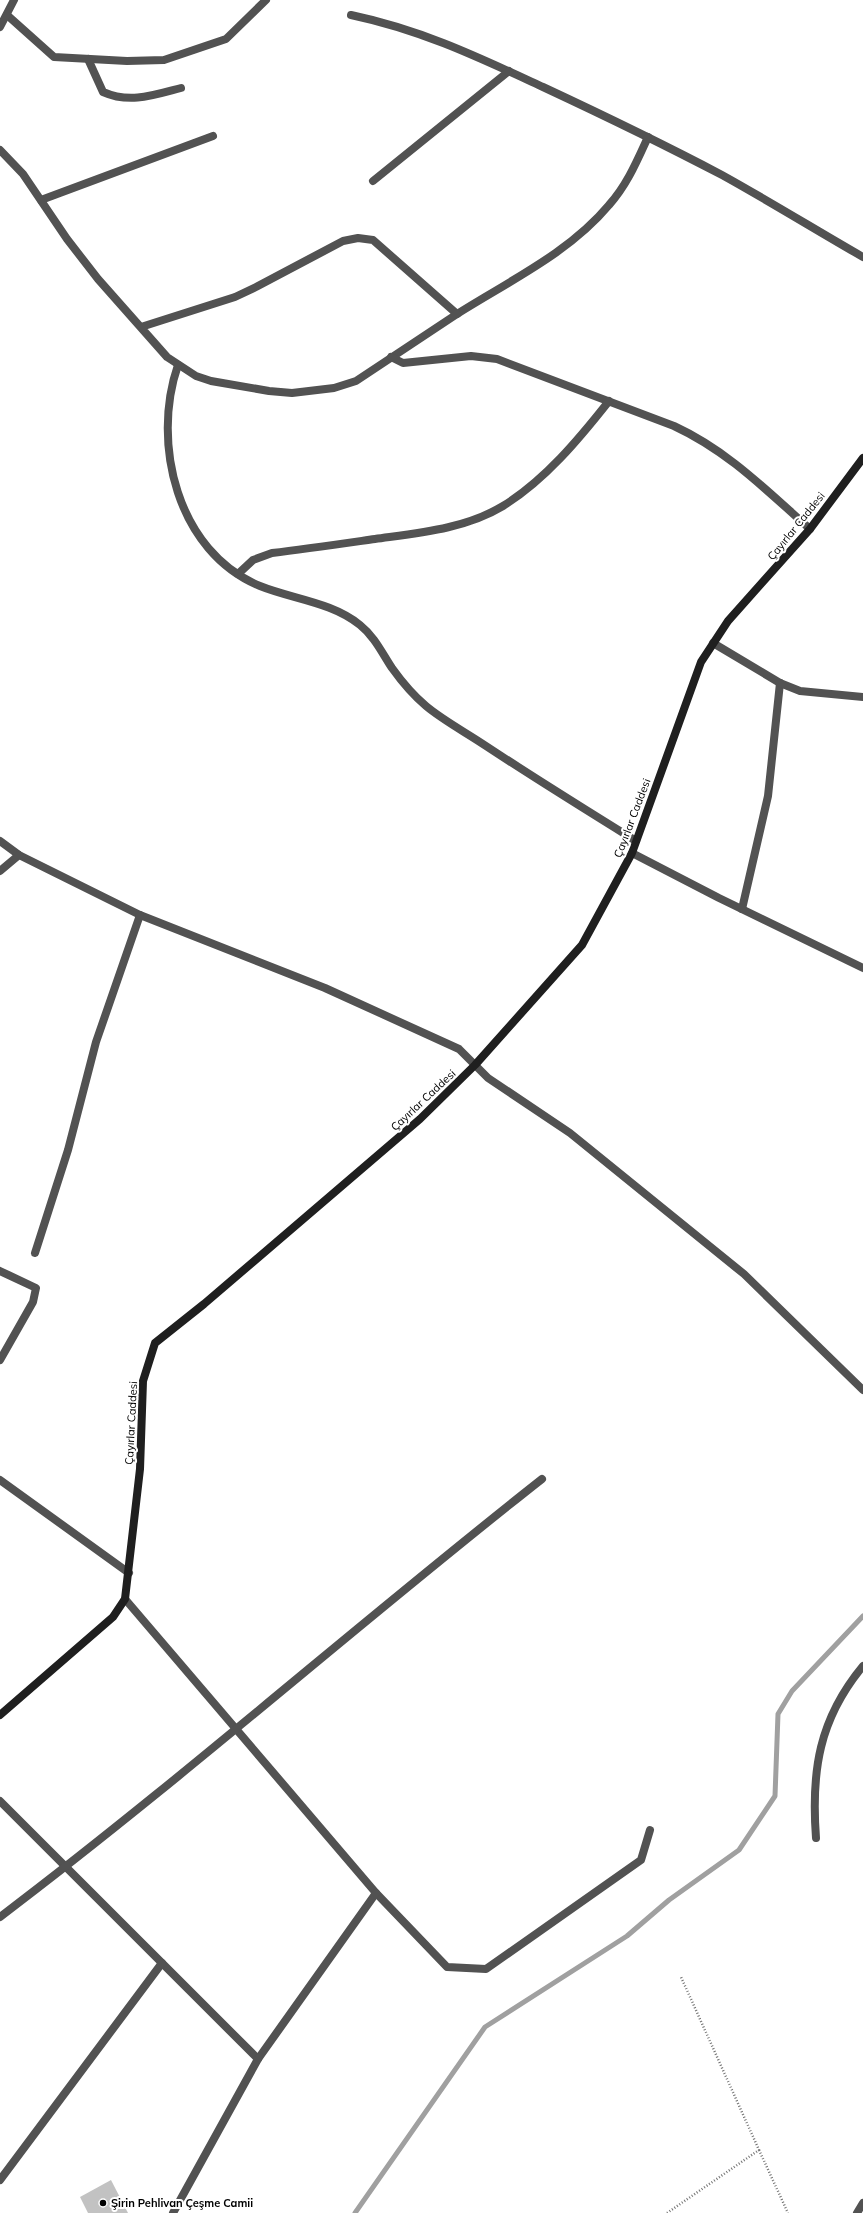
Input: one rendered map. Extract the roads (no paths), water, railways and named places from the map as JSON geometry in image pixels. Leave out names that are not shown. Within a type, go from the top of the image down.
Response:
[{"type":"street","points":[[0,26],[14,0]]},
{"type":"street","points":[[7,15],[54,57],[127,61],[164,60],[226,39],[266,0]]},
{"type":"street","points":[[351,15],[402,27],[428,35],[509,71],[648,137],[723,176],[863,257]]},
{"type":"street","points":[[88,59],[103,92],[110,95],[131,99],[143,98],[181,88]]},
{"type":"street","points":[[373,181],[509,71]]},
{"type":"street","points":[[41,200],[213,136]]},
{"type":"street","points":[[0,150],[23,174],[98,279],[156,346],[178,365],[211,381],[269,391],[292,393],[334,388],[356,381],[457,314],[562,249],[589,227],[610,204],[632,173],[648,137]]},
{"type":"street","points":[[140,327],[234,297],[343,241],[358,238],[373,240],[457,314]]},
{"type":"street","points":[[391,357],[403,363],[471,356],[497,359],[674,426],[715,447],[733,460],[810,529]]},
{"type":"street","points":[[178,365],[173,380],[169,432],[170,456],[178,493],[187,516],[203,542],[215,556],[238,574],[260,586],[330,609],[352,618],[370,634],[402,681],[428,707],[555,792],[636,841]]},
{"type":"street","points":[[238,574],[253,560],[272,553],[434,531],[480,516],[503,506],[540,476],[576,441],[609,401]]},
{"type":"street","name":"Çayırlar Caddesi","points":[[0,1715],[113,1617],[125,1599],[140,1469],[143,1381],[155,1343],[204,1304],[420,1119],[475,1065],[582,945],[632,853],[701,662],[728,621],[810,529],[863,458]]},
{"type":"street","points":[[713,643],[780,683],[800,691],[863,697]]},
{"type":"street","points":[[742,909],[765,815],[780,683]]},
{"type":"street","points":[[0,841],[19,855],[140,915],[325,988],[459,1049],[488,1078],[570,1133],[744,1274],[863,1390]]},
{"type":"street","points":[[632,853],[863,968]]},
{"type":"street","points":[[0,871],[19,855]]},
{"type":"street","points":[[35,1253],[68,1150],[96,1042],[140,915]]},
{"type":"street","points":[[0,1271],[36,1288],[33,1302],[0,1360]]},
{"type":"street","points":[[0,1917],[66,1867],[428,1569],[542,1479]]},
{"type":"street","points":[[0,1480],[129,1573]]},
{"type":"street","points":[[125,1599],[376,1893],[447,1967],[486,1970],[641,1860],[650,1830]]},
{"type":"street","points":[[816,1838],[814,1798],[817,1757],[833,1713],[843,1694],[863,1666]]},
{"type":"street","points":[[0,1802],[258,2059]]},
{"type":"street","points":[[173,2213],[258,2059],[376,1893]]},
{"type":"street","points":[[0,2180],[162,1964]]},
{"type":"street","points":[[857,2213],[863,2203]]},
{"type":"waterway","points":[[355,2213],[485,2027],[627,1936],[669,1900],[739,1850],[775,1796],[778,1714],[792,1691],[863,1616]]},
{"type":"place","name":"Şirin Pehlivan Çeşme Camii","points":[[103,2203]]}]
